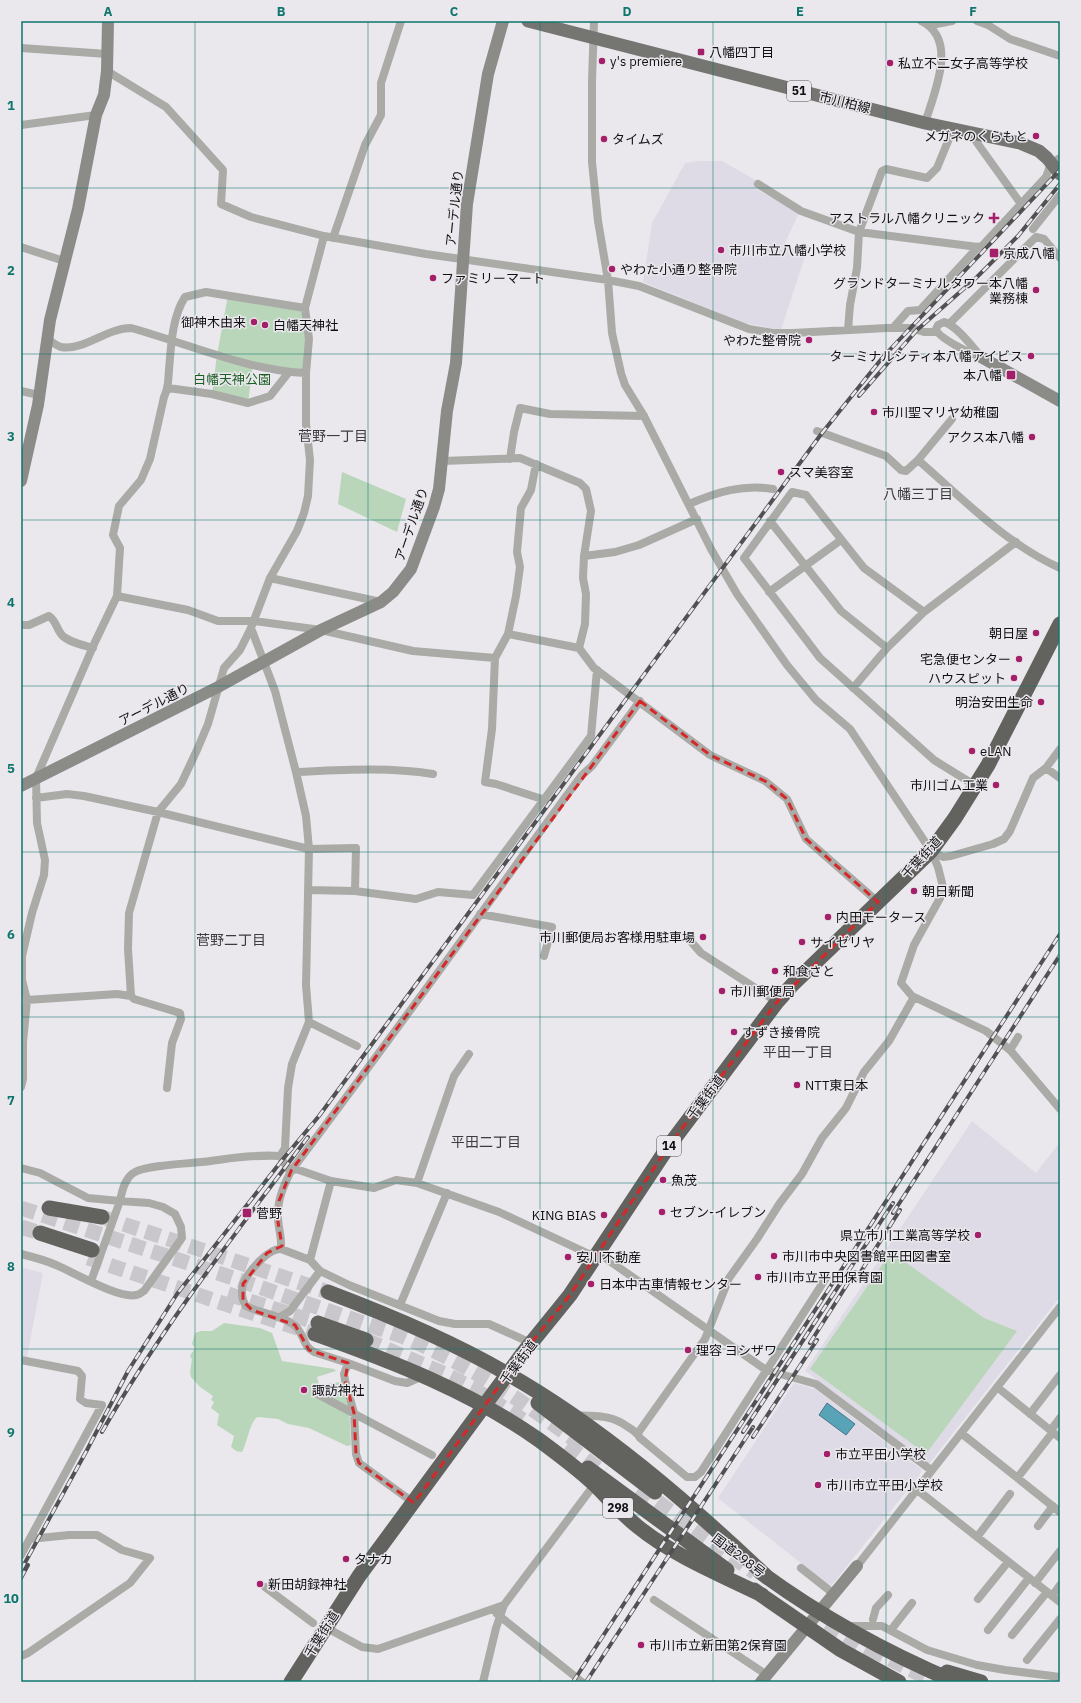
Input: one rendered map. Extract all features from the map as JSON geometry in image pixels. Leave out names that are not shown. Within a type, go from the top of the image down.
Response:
[{"type":"highway","name":"千葉街道","points":[[291,1682],[319,1625],[359,1576],[531,1343],[570,1294],[668,1147],[777,1002],[793,984],[931,851],[976,786],[1060,624]]},
{"type":"highway","points":[[49,1208],[101,1221]]},
{"type":"highway","points":[[40,1233],[90,1254]]},
{"type":"highway","name":"298","points":[[375,1319],[326,1296],[387,1314],[438,1337],[508,1374],[572,1415],[674,1494],[727,1539],[768,1578]]},
{"type":"highway","name":"298","points":[[366,1340],[317,1328],[451,1388],[485,1406],[540,1440],[594,1485],[636,1526],[653,1538],[683,1556],[762,1595]]},
{"type":"highway","name":"国道298号","points":[[538,1403],[768,1578],[843,1625],[908,1660],[956,1682]]},
{"type":"highway","name":"国道298号","points":[[528,1423],[807,1627],[855,1658],[895,1681]]},
{"type":"highway","points":[[908,1660],[981,1682]]},
{"type":"main road","name":"市川柏線","points":[[528,21],[925,123],[1030,146],[1056,161],[1060,174]]},
{"type":"street","points":[[21,481],[24,450],[39,396],[47,339],[64,261],[78,208],[96,115],[104,95],[107,71],[108,21]]},
{"type":"street","points":[[131,996],[128,949],[129,913],[158,812],[181,784],[208,724],[224,668],[240,650],[253,624],[270,578],[297,532],[304,513],[308,496],[310,460],[306,424],[306,373],[310,339],[305,308],[328,237],[365,146],[381,114],[381,83],[401,21]]},
{"type":"street","name":"アーデル通り","points":[[21,786],[218,687],[321,630],[381,602],[393,592],[411,569],[434,507],[443,461],[447,411],[456,364],[467,204],[484,96],[492,57],[503,21]]},
{"type":"street","points":[[594,21],[592,162],[598,221],[608,280],[612,333],[620,373],[625,385],[644,416],[722,569],[787,665],[816,700],[850,729],[931,851],[938,867],[944,891],[914,945],[901,983],[914,997],[986,1030],[1010,1050],[1060,1109]]},
{"type":"street","points":[[922,21],[931,25],[952,21]]},
{"type":"street","points":[[977,21],[988,25],[1010,39],[1060,56]]},
{"type":"street","points":[[925,123],[939,79],[941,58],[940,40],[931,25]]},
{"type":"street","points":[[21,48],[107,54]]},
{"type":"street","points":[[107,71],[166,107],[223,170],[221,204],[251,217],[328,237],[639,286],[664,294],[749,329],[773,333],[893,328],[911,328],[924,332],[936,332],[969,353],[981,357],[1060,401]]},
{"type":"street","points":[[21,125],[96,115]]},
{"type":"street","points":[[848,330],[851,296],[857,268],[859,232],[882,171],[886,168],[927,178],[937,168],[953,129]]},
{"type":"street","points":[[970,133],[1021,204]]},
{"type":"street","points":[[893,328],[908,311],[920,310],[978,247],[982,246],[1046,177],[1056,161]]},
{"type":"street","points":[[758,184],[801,211],[859,232],[978,247]]},
{"type":"street","points":[[1033,229],[1060,195]]},
{"type":"street","points":[[936,332],[938,325],[941,323],[950,323],[1036,237],[1044,239],[1060,258]]},
{"type":"street","points":[[21,247],[64,261]]},
{"type":"street","points":[[21,1087],[23,1079],[23,1042],[27,1000],[22,980],[22,956],[32,913],[44,875],[45,860],[38,823],[36,778],[117,596],[120,548],[112,535],[114,525],[119,506],[141,480],[150,459],[164,397],[168,388],[172,339],[180,305],[185,297],[206,292],[305,308]]},
{"type":"street","points":[[950,323],[981,357]]},
{"type":"street","points":[[47,339],[61,346],[79,346],[105,333],[123,328],[131,328],[172,339],[217,355],[288,372],[306,373]]},
{"type":"street","points":[[168,388],[212,394],[248,403],[270,396],[288,372]]},
{"type":"street","points":[[21,391],[39,396]]},
{"type":"street","points":[[510,459],[514,432],[520,408],[550,414],[644,416]]},
{"type":"street","points":[[817,431],[886,456],[901,470],[906,471],[918,460],[952,419]]},
{"type":"street","points":[[443,461],[520,458],[580,483],[586,489],[591,511],[584,556],[583,578],[586,594],[586,624],[579,648]]},
{"type":"street","points":[[918,460],[1016,542],[1042,560],[1060,568]]},
{"type":"street","points":[[536,464],[530,490],[521,508],[517,552],[520,567],[508,634],[495,658],[492,728],[485,782],[496,784],[545,800]]},
{"type":"street","points":[[689,504],[710,495],[744,487],[756,486],[773,489]]},
{"type":"street","points":[[924,612],[864,568],[806,496],[792,492],[744,558],[820,658],[934,760],[976,786]]},
{"type":"street","points":[[584,556],[615,552],[639,545],[697,519]]},
{"type":"street","points":[[770,521],[841,611],[887,648]]},
{"type":"street","points":[[769,592],[841,540]]},
{"type":"street","points":[[853,688],[887,648],[924,612],[1016,542]]},
{"type":"street","points":[[270,578],[381,602]]},
{"type":"street","points":[[117,596],[188,610],[218,620],[321,630],[413,651],[495,658]]},
{"type":"street","points":[[21,625],[29,625],[49,616],[54,620],[63,636],[77,643],[93,648]]},
{"type":"street","points":[[253,624],[264,662],[275,691],[296,772],[306,816],[309,849],[306,985],[309,1022],[292,1064],[288,1088],[285,1148],[280,1156]]},
{"type":"street","points":[[508,634],[579,648],[597,670],[710,755],[765,781],[787,799],[806,839],[878,902]]},
{"type":"street","points":[[308,890],[355,891],[416,899],[438,892],[474,895],[591,736],[597,670]]},
{"type":"street","points":[[282,1249],[281,1232],[277,1216],[281,1195],[291,1171],[413,1008],[582,775],[592,766],[640,701]]},
{"type":"street","points":[[931,851],[943,857],[951,856],[994,844],[1004,839],[1010,831],[1033,778],[1046,768],[1060,749]]},
{"type":"street","points":[[1046,768],[1060,778]]},
{"type":"street","points":[[296,772],[352,769],[409,770],[433,774]]},
{"type":"street","points":[[36,798],[67,794],[158,812],[309,849],[356,848],[355,891]]},
{"type":"street","points":[[480,914],[552,926],[544,956]]},
{"type":"street","points":[[686,937],[701,953],[777,1002]]},
{"type":"street","points":[[27,1000],[117,994],[131,996],[134,999],[180,1013],[181,1019],[172,1043],[167,1088]]},
{"type":"street","points":[[638,1433],[709,1330],[729,1278],[780,1203],[802,1174],[822,1138],[846,1108],[864,1072],[889,1041],[914,997]]},
{"type":"street","points":[[309,1022],[357,1046]]},
{"type":"street","points":[[1010,1050],[1018,1037]]},
{"type":"street","points":[[417,1183],[454,1076],[469,1054]]},
{"type":"street","points":[[91,1281],[120,1201],[122,1188],[130,1175],[135,1172],[168,1165],[255,1155],[280,1156]]},
{"type":"street","points":[[280,1156],[288,1170],[291,1171]]},
{"type":"street","points":[[21,1168],[40,1173],[88,1198],[149,1203],[163,1207],[175,1214],[181,1227],[182,1238],[144,1291],[137,1295],[129,1295],[110,1290],[55,1265],[21,1254]]},
{"type":"street","points":[[291,1171],[296,1169],[331,1181],[374,1188],[396,1180],[417,1183],[499,1212],[589,1254],[598,1253],[766,1370],[816,1384],[931,1470]]},
{"type":"street","points":[[310,1260],[331,1181]]},
{"type":"street","points":[[400,1305],[447,1193]]},
{"type":"street","points":[[423,1376],[407,1383],[395,1381],[309,1350],[295,1325],[280,1317],[246,1306],[242,1294],[244,1284],[267,1253],[277,1248],[282,1249],[310,1260],[320,1272],[439,1321],[455,1324],[489,1324],[531,1343]]},
{"type":"street","points":[[280,1317],[290,1311],[320,1272]]},
{"type":"street","points":[[572,1415],[607,1416],[617,1419],[638,1433],[640,1438],[687,1477],[695,1476],[701,1472],[826,1278]]},
{"type":"street","points":[[654,1600],[764,1678],[857,1566],[1060,1307]]},
{"type":"street","points":[[438,1337],[439,1321]]},
{"type":"street","points":[[21,1360],[78,1371],[82,1376],[80,1399],[86,1403],[102,1405],[21,1555]]},
{"type":"street","points":[[348,1363],[344,1374],[354,1413],[356,1454],[360,1463],[414,1503]]},
{"type":"street","points":[[1030,1414],[1060,1375]]},
{"type":"street","points":[[997,1387],[1060,1438]]},
{"type":"street","points":[[319,1394],[354,1413],[358,1417],[432,1455]]},
{"type":"street","points":[[1018,1477],[1060,1418]]},
{"type":"street","points":[[961,1433],[1057,1509],[1038,1526]]},
{"type":"street","points":[[483,1682],[499,1616],[504,1605],[594,1485]]},
{"type":"street","points":[[916,1489],[1060,1602]]},
{"type":"street","points":[[977,1537],[1010,1494]]},
{"type":"street","points":[[21,1656],[28,1653],[130,1583],[150,1558],[122,1550],[97,1535],[69,1535],[30,1539]]},
{"type":"street","points":[[988,1630],[1060,1551]]},
{"type":"street","points":[[978,1599],[1008,1562]]},
{"type":"street","points":[[802,1568],[834,1594]]},
{"type":"street","points":[[1012,1635],[1060,1585]]},
{"type":"street","points":[[265,1587],[319,1625],[362,1647],[378,1649],[413,1638],[483,1611],[492,1610],[504,1605]]},
{"type":"street","points":[[873,1619],[876,1608],[888,1595]]},
{"type":"street","points":[[894,1626],[912,1603]]},
{"type":"street","points":[[492,1610],[582,1682]]},
{"type":"street","points":[[1027,1660],[1060,1619]]},
{"type":"street","points":[[843,1625],[882,1626],[921,1647],[945,1657],[1005,1670],[1060,1677]]},
{"type":"highlighted area","points":[[640,701],[710,755],[765,781],[787,799],[806,839],[878,902],[777,1002],[668,1147],[570,1295],[523,1353],[414,1503],[359,1463],[356,1454],[354,1413],[345,1380],[348,1363],[309,1350],[295,1325],[252,1310],[243,1301],[243,1284],[267,1253],[282,1246],[277,1216],[279,1201],[291,1171]]},
{"type":"shaded area","name":"市川市立八幡小学校","points":[[722,161],[757,181],[755,188],[799,213],[785,243],[805,256],[781,330],[745,323],[643,282],[652,223],[685,163]]},
{"type":"shaded area","name":"県立市川工業高等学校","points":[[972,1121],[1036,1173],[1060,1142],[1060,1297],[929,1464],[805,1371]]},
{"type":"shaded area","points":[[21,1267],[43,1273],[27,1358],[21,1357]]},
{"type":"shaded area","name":"市川市立平田小学校","points":[[794,1383],[815,1389],[921,1469],[921,1473],[832,1585],[829,1585],[718,1498]]},
{"type":"green space","name":"白幡天神社","points":[[228,295],[305,308],[306,373],[253,364],[248,403],[212,394],[217,355]]},
{"type":"green space","points":[[342,472],[406,499],[397,532],[338,504]]},
{"type":"green space","points":[[891,1252],[984,1318],[1017,1331],[926,1454],[810,1369]]},
{"type":"green space","points":[[224,1323],[260,1328],[272,1333],[282,1361],[334,1369],[336,1371],[317,1377],[319,1385],[341,1382],[349,1408],[351,1445],[347,1446],[309,1428],[288,1424],[278,1419],[258,1417],[255,1419],[251,1427],[242,1452],[236,1451],[231,1447],[234,1436],[217,1425],[219,1414],[211,1408],[214,1402],[211,1400],[213,1396],[200,1387],[191,1377],[190,1372],[192,1359],[190,1356],[195,1348],[192,1344],[195,1333],[201,1331],[212,1331]]},
{"type":"water","points":[[827,1403],[855,1424],[846,1435],[819,1415]]},
{"type":"tunnel","points":[[21,1208],[233,1278],[404,1337],[452,1360],[497,1386],[540,1414],[583,1446]]},
{"type":"tunnel","points":[[102,1217],[328,1292]]},
{"type":"tunnel","points":[[21,1227],[40,1233]]},
{"type":"tunnel","points":[[88,1258],[315,1334]]},
{"type":"tunnel","points":[[228,1294],[318,1323]]},
{"type":"tunnel","points":[[366,1340],[445,1374],[474,1389],[528,1423]]},
{"type":"tunnel","points":[[567,1445],[604,1473]]},
{"type":"tunnel","points":[[639,1488],[755,1573]]},
{"type":"tunnel","points":[[823,1630],[873,1660]]},
{"type":"tunnel","points":[[870,1649],[935,1682]]},
{"type":"railway","points":[[21,1570],[87,1450],[128,1371],[177,1294],[283,1159],[319,1116],[822,433],[883,357],[1060,170]]},
{"type":"railway","points":[[859,396],[917,330],[977,277],[1018,236],[1060,184]]},
{"type":"railway","points":[[573,1682],[1060,934]]},
{"type":"railway","points":[[893,1213],[1060,955]]},
{"type":"railway","points":[[102,1432],[125,1393],[174,1318],[308,1137]]},
{"type":"railway","points":[[743,1432],[893,1203]]},
{"type":"railway","points":[[855,1281],[900,1210]]},
{"type":"railway","points":[[810,1343],[855,1272]]},
{"type":"railway","points":[[753,1437],[817,1340]]},
{"type":"railway","points":[[586,1682],[753,1427]]},
{"type":"railway","points":[[21,1578],[28,1565]]},
{"type":"place","name":"八幡四丁目","points":[[701,52]]},
{"type":"place","name":"y's premiere","points":[[602,61]]},
{"type":"place","name":"私立不二女子高等学校","points":[[890,63]]},
{"type":"place","name":"メガネのくらもと","points":[[1036,136]]},
{"type":"place","name":"タイムズ","points":[[604,139]]},
{"type":"place","name":"アストラル八幡クリニック","points":[[994,218]]},
{"type":"place","name":"市川市立八幡小学校","points":[[721,250]]},
{"type":"place","name":"京成八幡","points":[[994,253]]},
{"type":"place","name":"やわた小通り整骨院","points":[[612,269]]},
{"type":"place","name":"ファミリーマート","points":[[433,278]]},
{"type":"place","name":"グランドターミナルタワー本八幡 業務棟","points":[[1036,290]]},
{"type":"place","name":"御神木由来","points":[[254,322]]},
{"type":"place","name":"白幡天神社","points":[[265,325]]},
{"type":"place","name":"やわた整骨院","points":[[809,340]]},
{"type":"place","name":"ターミナルシティ本八幡アイビス","points":[[1031,356]]},
{"type":"place","name":"本八幡","points":[[1011,375]]},
{"type":"place","name":"市川聖マリヤ幼稚園","points":[[874,412]]},
{"type":"place","name":"アクス本八幡","points":[[1032,437]]},
{"type":"place","name":"スマ美容室","points":[[781,472]]},
{"type":"place","name":"朝日屋","points":[[1036,633]]},
{"type":"place","name":"宅急便センター","points":[[1019,659]]},
{"type":"place","name":"ハウスピット","points":[[1014,678]]},
{"type":"place","name":"明治安田生命","points":[[1041,702]]},
{"type":"place","name":"eLAN","points":[[972,751]]},
{"type":"place","name":"市川ゴム工業","points":[[996,785]]},
{"type":"place","name":"朝日新聞","points":[[914,891]]},
{"type":"place","name":"内田モータース","points":[[828,917]]},
{"type":"place","name":"市川郵便局お客様用駐車場","points":[[703,937]]},
{"type":"place","name":"サイゼリヤ","points":[[802,942]]},
{"type":"place","name":"和食さと","points":[[775,971]]},
{"type":"place","name":"市川郵便局","points":[[722,991]]},
{"type":"place","name":"すずき接骨院","points":[[734,1032]]},
{"type":"place","name":"NTT東日本","points":[[797,1085]]},
{"type":"place","name":"魚茂","points":[[663,1180]]},
{"type":"place","name":"セブン-イレブン","points":[[662,1212]]},
{"type":"place","name":"菅野","points":[[247,1213]]},
{"type":"place","name":"KING BIAS","points":[[604,1215]]},
{"type":"place","name":"県立市川工業高等学校","points":[[978,1235]]},
{"type":"place","name":"市川市中央図書館平田図書室","points":[[774,1256]]},
{"type":"place","name":"安川不動産","points":[[568,1257]]},
{"type":"place","name":"市川市立平田保育園","points":[[758,1277]]},
{"type":"place","name":"日本中古車情報センター","points":[[591,1284]]},
{"type":"place","name":"理容 ヨシザワ","points":[[688,1350]]},
{"type":"place","name":"諏訪神社","points":[[304,1390]]},
{"type":"place","name":"市立平田小学校","points":[[827,1454]]},
{"type":"place","name":"市川市立平田小学校","points":[[818,1485]]},
{"type":"place","name":"タナカ","points":[[346,1559]]},
{"type":"place","name":"新田胡録神社","points":[[260,1584]]},
{"type":"place","name":"市川市立新田第2保育園","points":[[641,1645]]},
{"type":"district","name":"菅野一丁目","points":[[333,436]]},
{"type":"district","name":"八幡三丁目","points":[[918,494]]},
{"type":"district","name":"菅野二丁目","points":[[231,940]]},
{"type":"district","name":"平田一丁目","points":[[798,1052]]},
{"type":"district","name":"平田二丁目","points":[[486,1142]]},
{"type":"park label","name":"白幡天神公園","points":[[232,379]]}]
